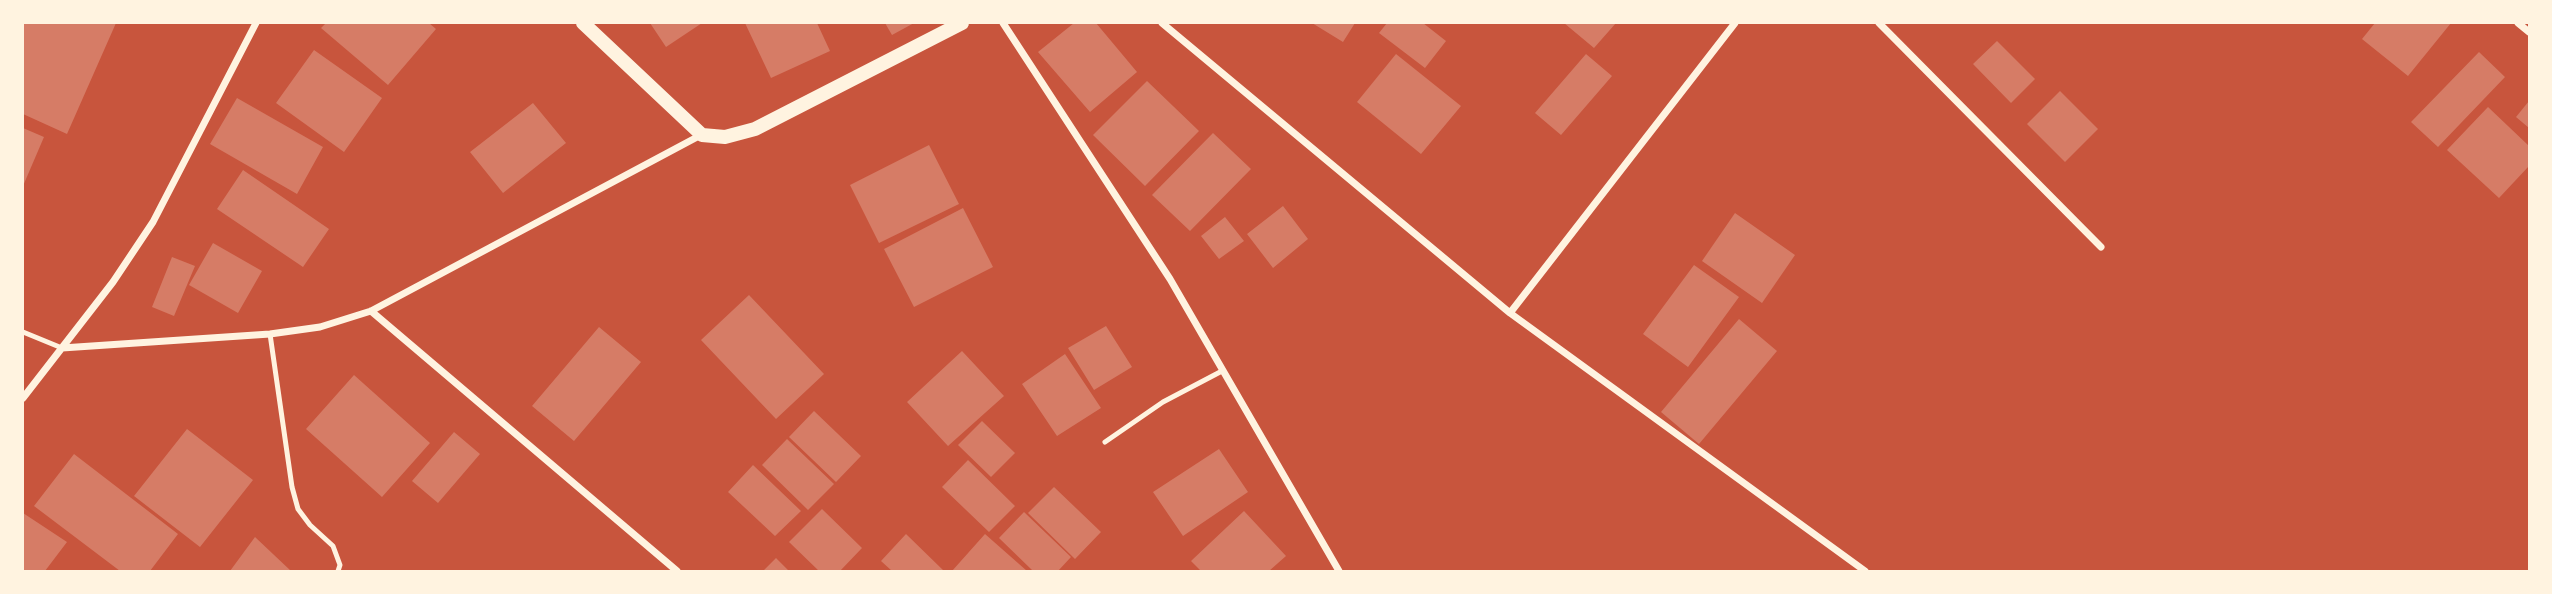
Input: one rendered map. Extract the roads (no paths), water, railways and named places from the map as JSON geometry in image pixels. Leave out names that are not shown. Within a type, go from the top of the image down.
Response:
[{"type":"main road","points":[[583,23],[702,135],[725,136],[755,129],[962,23]]},
{"type":"street","points":[[23,398],[113,282],[153,222],[256,23]]},
{"type":"street","points":[[1003,23],[1170,279],[1339,571]]},
{"type":"street","points":[[1162,23],[1510,313],[1865,571]]},
{"type":"street","points":[[1510,313],[1735,23]]},
{"type":"street","points":[[1879,23],[2101,247]]},
{"type":"street","points":[[2518,23],[2529,32]]},
{"type":"street","points":[[62,348],[270,334],[320,327],[371,312],[702,135]]},
{"type":"street","points":[[371,312],[677,571]]},
{"type":"lane","points":[[23,332],[62,348]]},
{"type":"lane","points":[[270,334],[292,487],[298,509],[310,525],[333,546],[340,565],[338,571]]},
{"type":"lane","points":[[1105,442],[1163,402],[1222,371]]}]
